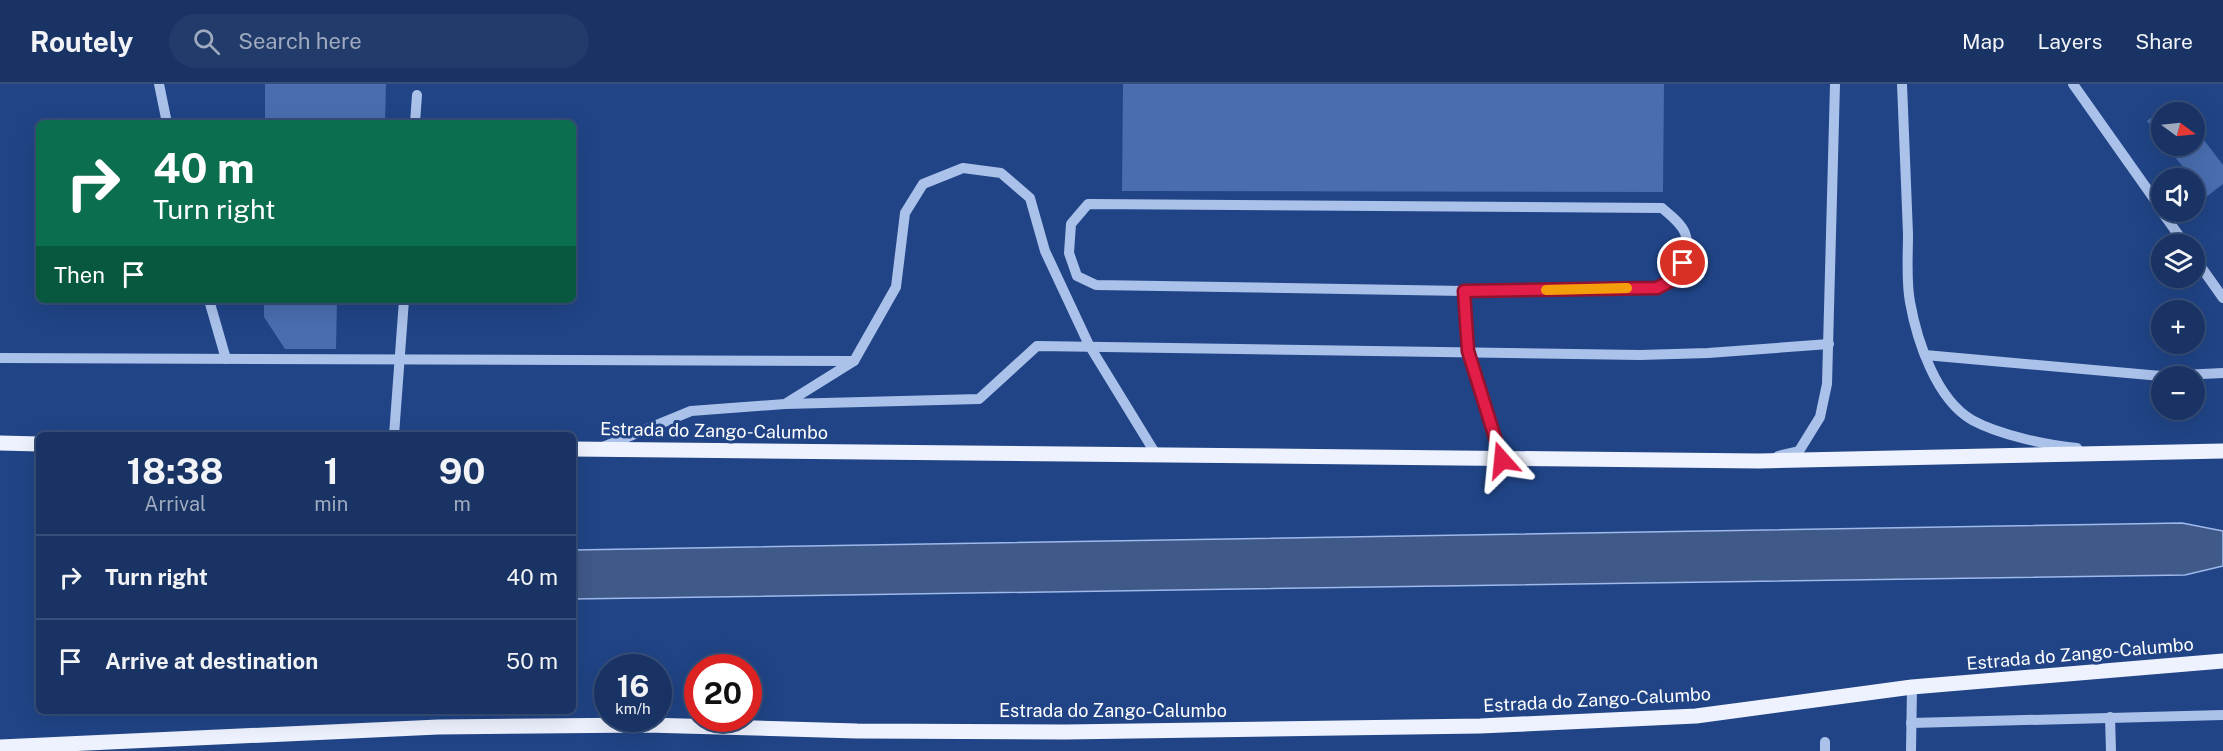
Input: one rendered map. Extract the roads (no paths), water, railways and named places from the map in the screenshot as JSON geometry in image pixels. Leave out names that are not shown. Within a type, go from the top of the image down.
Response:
[{"type":"main road","points":[[0,443],[36,444]]},
{"type":"main road","name":"Estrada do Zango-Calumbo","points":[[576,449],[1759,461],[2223,452]]},
{"type":"main road","name":"Estrada do Zango-Calumbo","points":[[0,747],[438,727],[647,725],[857,731],[1076,732],[1480,726],[1696,716],[1912,687],[2223,661]]},
{"type":"street","points":[[159,84],[166,120]]},
{"type":"street","points":[[1759,461],[1799,451],[1820,417],[1827,384],[1835,84]]},
{"type":"street","points":[[1902,84],[1910,302],[1925,355],[1935,380],[1953,403],[1971,419],[1996,430],[2056,446],[2116,453]]},
{"type":"street","points":[[2073,84],[2151,195]]},
{"type":"street","points":[[415,120],[417,95]]},
{"type":"street","points":[[785,404],[854,361],[896,287],[905,213],[923,184],[963,168],[1001,173],[1030,198],[1046,251],[1089,345],[1157,456]]},
{"type":"street","points":[[1088,204],[1620,207],[1662,208],[1678,222],[1685,233],[1687,247],[1676,278],[1657,288],[1464,291],[1096,285],[1077,276],[1070,253],[1071,224],[1088,204]]},
{"type":"street","points":[[2205,273],[2223,298]]},
{"type":"street","points":[[1464,291],[1468,351],[1502,460]]},
{"type":"street","points":[[209,303],[226,359]]},
{"type":"street","points":[[394,432],[404,303]]},
{"type":"street","points":[[598,450],[691,411],[785,404],[980,399],[1036,346],[1640,355],[1708,354],[1829,344]]},
{"type":"street","points":[[1925,355],[2161,376],[2223,373]]},
{"type":"street","points":[[0,358],[854,361]]},
{"type":"street","points":[[1911,751],[1912,687]]},
{"type":"street","points":[[1911,723],[2223,715]]},
{"type":"street","points":[[2110,717],[2111,751]]},
{"type":"water","points":[[2182,523],[2223,531],[2223,566],[2185,575],[576,599],[576,550]]}]
